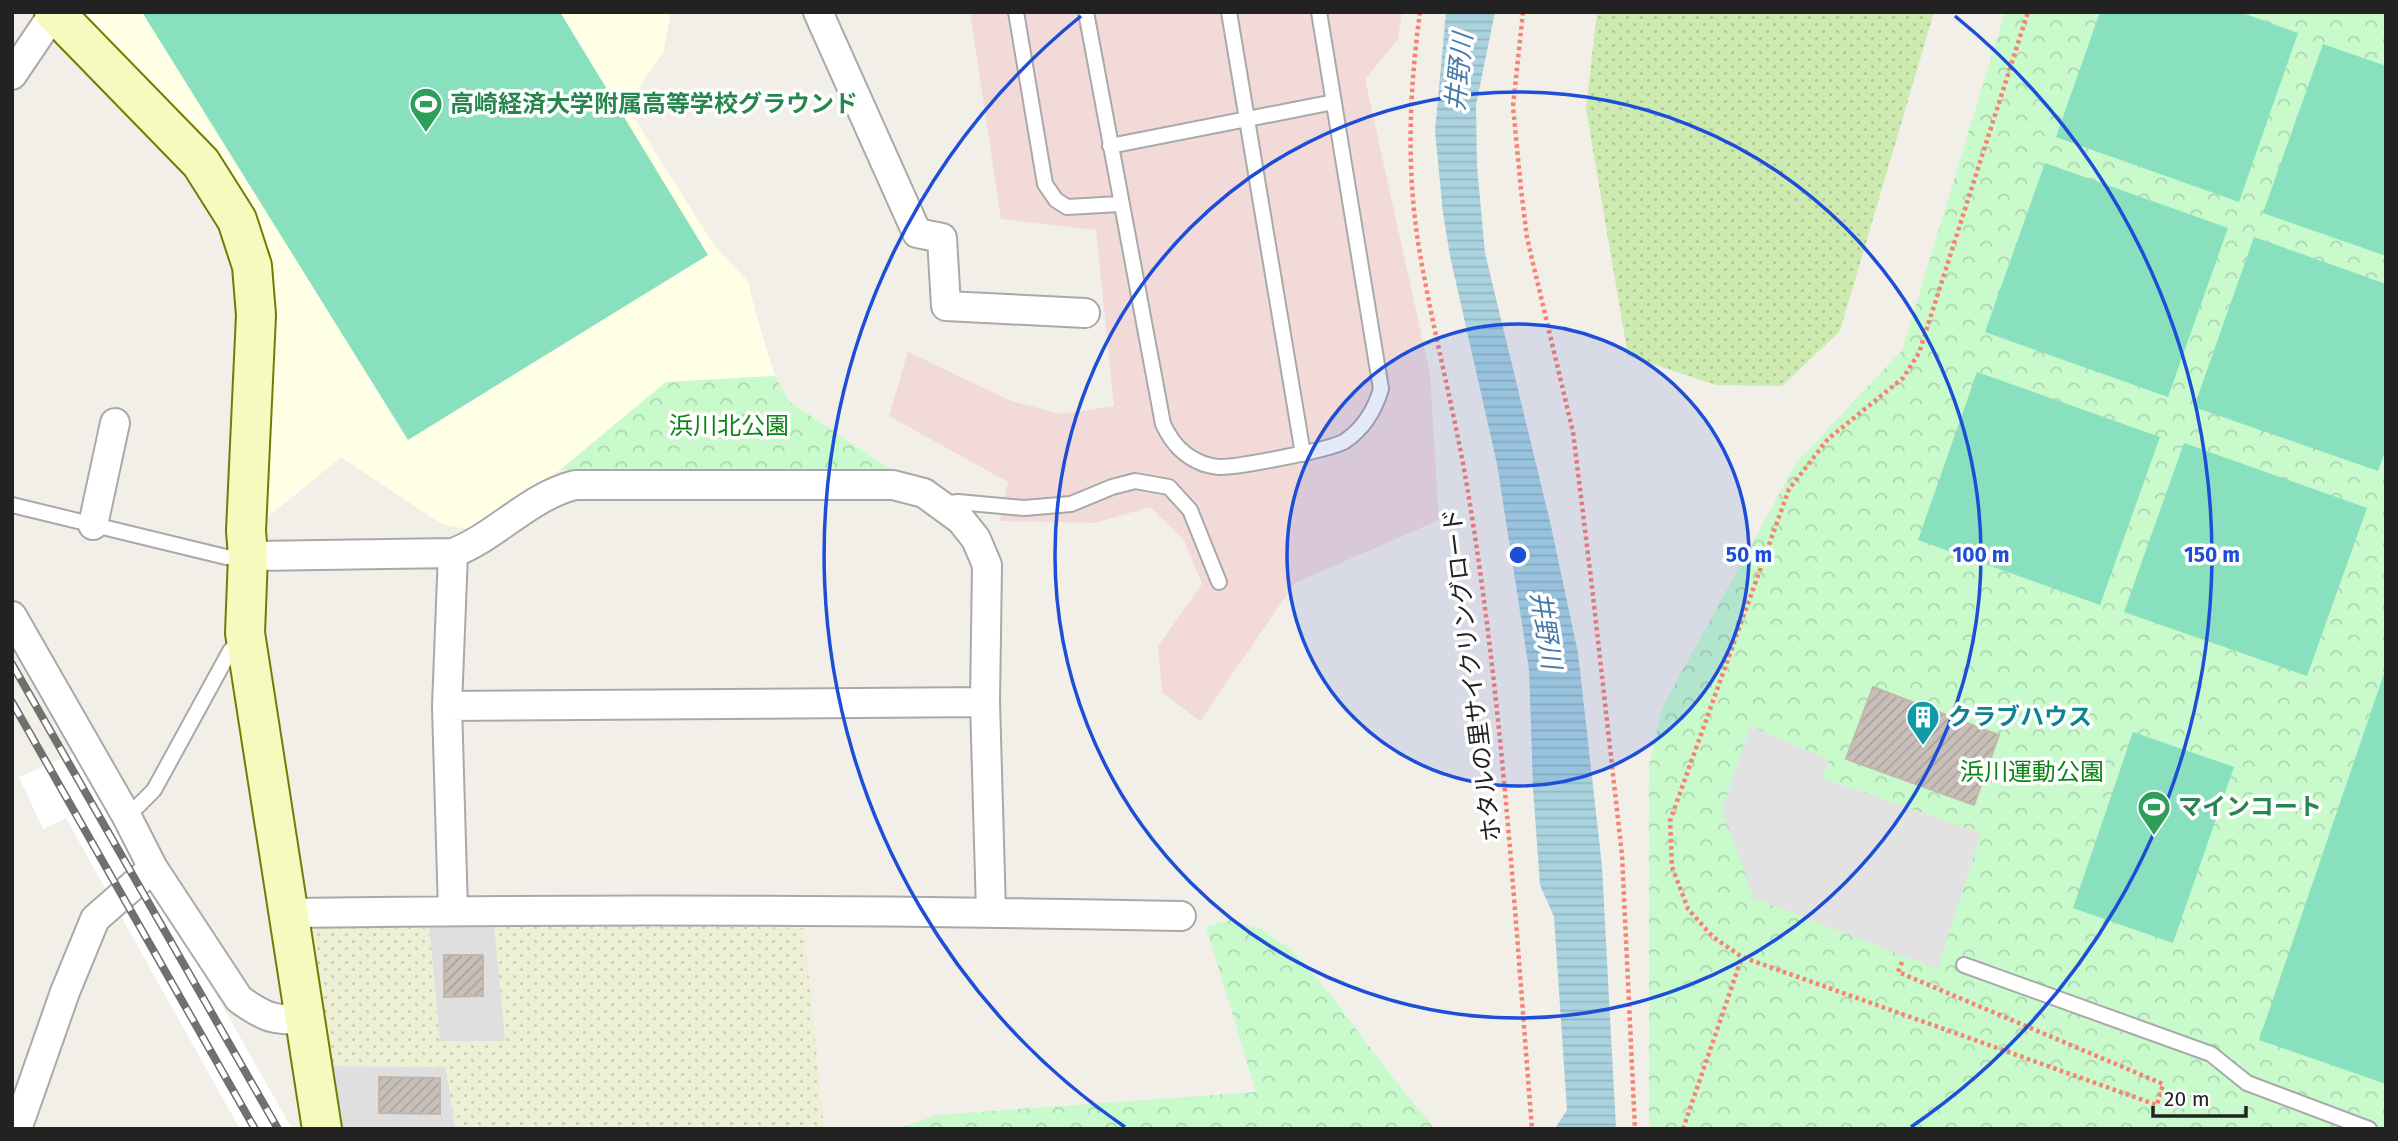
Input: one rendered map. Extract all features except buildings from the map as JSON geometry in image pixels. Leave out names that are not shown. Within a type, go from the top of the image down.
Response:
[{"type":"street","points":[[12,75],[54,12],[201,163],[237,220],[252,266],[256,315],[246,531],[248,556],[245,633],[322,1129]]},
{"type":"street","points":[[818,12],[916,233],[942,238],[946,306],[1085,313]]},
{"type":"street","points":[[93,525],[115,423]]},
{"type":"street","points":[[248,556],[453,553],[472,546],[540,498],[575,485],[893,485],[924,494],[961,520],[976,539],[987,565],[985,702],[991,912]]},
{"type":"street","points":[[453,553],[447,706],[453,911]]},
{"type":"street","points":[[12,616],[153,867],[239,999],[257,1012],[276,1020],[305,1020]]},
{"type":"street","points":[[447,706],[985,702]]},
{"type":"street","points":[[17,1129],[69,980],[95,919],[153,867]]},
{"type":"street","points":[[290,913],[991,912],[1181,916]]},
{"type":"lane","points":[[1016,12],[1045,184],[1056,200],[1067,207],[1120,204]]},
{"type":"lane","points":[[1086,12],[1163,424],[1172,443],[1186,456],[1220,467],[1303,454],[1343,443],[1361,427],[1377,402],[1381,389],[1319,12]]},
{"type":"lane","points":[[1229,12],[1303,454]]},
{"type":"lane","points":[[1110,146],[1334,102]]},
{"type":"lane","points":[[941,504],[958,502],[1024,508],[1071,504],[1112,487],[1135,481],[1169,487],[1190,510],[1219,582]]},
{"type":"lane","points":[[12,505],[226,557],[248,556]]},
{"type":"lane","points":[[125,814],[138,806],[154,790],[230,651],[245,633]]},
{"type":"lane","points":[[1964,965],[2211,1054],[2247,1083],[2369,1129]]},
{"type":"path","name":"ホタルの里サイクリングロード","points":[[1420,12],[1410,113],[1410,159],[1419,252],[1469,498],[1501,740],[1532,1129]]},
{"type":"path","points":[[1523,12],[1513,106],[1521,189],[1527,238],[1573,432],[1592,587],[1622,855],[1635,1129]]},
{"type":"path","points":[[1902,962],[1898,972],[2163,1084],[2157,1105],[1742,957],[1713,937],[1688,909],[1672,867],[1670,821],[1789,489],[1828,439],[1903,377],[1919,353],[2028,12]]},
{"type":"path","points":[[1683,1129],[1742,957]]},
{"type":"shaded area","name":"高崎経済大学附属高等学校グラウンド","points":[[68,12],[671,12],[663,53],[641,84],[632,115],[715,247],[748,281],[775,376],[666,382],[560,470],[467,529],[442,524],[341,457],[257,526],[266,275]]},
{"type":"shaded area","points":[[970,12],[1402,12],[1398,39],[1365,79],[1430,374],[1439,520],[1295,583],[1200,721],[1162,692],[1158,646],[1202,584],[1184,540],[1150,507],[1095,523],[1000,521],[1008,482],[889,416],[908,352],[1011,401],[1060,414],[1114,406],[1096,230],[1001,219]]},
{"type":"shaded area","points":[[1750,726],[1830,760],[1822,778],[1981,833],[1937,969],[1754,898],[1722,810]]},
{"type":"shaded area","points":[[494,923],[506,1041],[440,1041],[429,927]]},
{"type":"shaded area","points":[[494,923],[804,928],[824,1129],[455,1129],[446,1067],[330,1066],[308,937],[319,925],[429,926],[440,1041],[505,1041]]},
{"type":"shaded area","points":[[330,1066],[446,1067],[455,1129],[337,1127]]},
{"type":"green space","name":"高崎経済大学附属高等学校グラウンド","points":[[142,12],[560,12],[708,255],[408,440]]},
{"type":"green space","points":[[1597,12],[1934,12],[1840,331],[1782,386],[1716,385],[1628,356],[1586,109]]},
{"type":"green space","name":"浜川運動公園","points":[[2005,12],[2386,12],[2386,1129],[1649,1129],[1649,767],[1662,708],[1796,463],[1902,350]]},
{"type":"green space","points":[[2100,12],[2240,12],[2298,33],[2239,202],[2056,137]]},
{"type":"green space","points":[[2323,44],[2386,66],[2386,256],[2263,213]]},
{"type":"green space","points":[[2045,163],[2228,228],[2168,397],[1985,332]]},
{"type":"green space","points":[[2254,237],[2386,284],[2386,448],[2378,471],[2194,407]]},
{"type":"green space","points":[[1977,372],[2160,437],[2100,605],[1918,540]]},
{"type":"green space","name":"浜川北公園","points":[[775,376],[790,402],[899,475],[560,470],[666,382]]},
{"type":"green space","points":[[2184,443],[2367,508],[2307,676],[2124,612]]},
{"type":"green space","points":[[2386,668],[2386,1084],[2259,1040]]},
{"type":"green space","name":"マインコート","points":[[2133,732],[2234,767],[2173,943],[2073,908]]},
{"type":"green space","points":[[1230,920],[1261,929],[1292,950],[1435,1129],[897,1129],[936,1115],[1256,1092],[1206,927]]},
{"type":"water","name":"井野川","points":[[1446,12],[1495,12],[1476,105],[1477,166],[1485,253],[1551,526],[1578,653],[1602,866],[1616,1129],[1556,1127],[1567,1110],[1554,917],[1540,885],[1529,669],[1497,464],[1450,256],[1443,213],[1435,131]]},
{"type":"pier","points":[[78,751],[292,1129],[240,1129],[66,818],[43,829],[19,777]]},
{"type":"railway","points":[[12,664],[278,1129]]},
{"type":"railway","points":[[12,702],[255,1129]]},
{"type":"place","name":"高崎経済大学附属高等学校グラウンド","points":[[426,134]]},
{"type":"place","name":"クラブハウス","points":[[1923,747]]},
{"type":"place","name":"マインコート","points":[[2154,837]]}]
